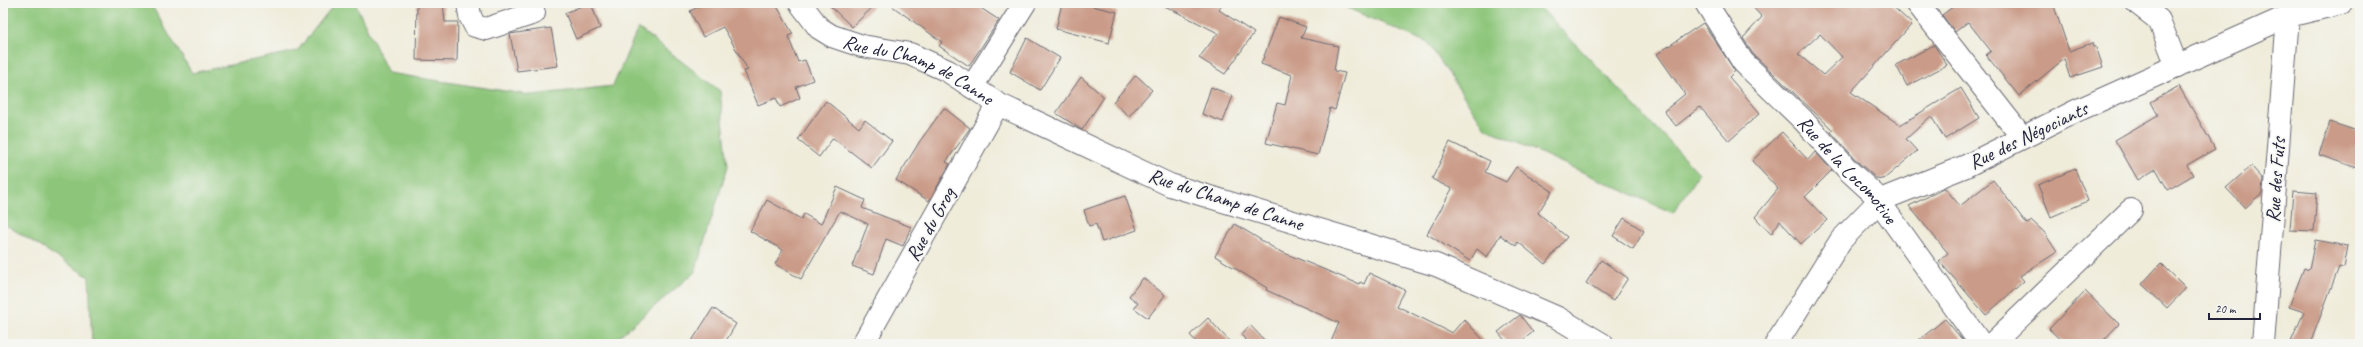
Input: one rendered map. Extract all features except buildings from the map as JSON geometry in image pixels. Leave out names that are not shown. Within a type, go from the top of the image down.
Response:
[{"type":"street","points":[[468,3],[470,16],[475,26],[486,29],[534,13]]},
{"type":"street","name":"Rue du Champ de Canne","points":[[800,3],[819,28],[832,36],[862,46],[910,54],[948,71],[998,104],[1170,185],[1436,265],[1558,318],[1602,344]]},
{"type":"street","points":[[972,87],[1025,3]]},
{"type":"street","name":"Rue de la Locomotive","points":[[1706,3],[1743,62],[1803,120],[1880,202],[1981,344]]},
{"type":"street","points":[[1917,3],[2022,137]]},
{"type":"street","points":[[2137,3],[2158,20],[2178,66]]},
{"type":"street","name":"Rue des Négociants","points":[[1776,344],[1841,240],[1880,202],[1966,166],[2022,137],[2288,16],[2341,3]]},
{"type":"street","name":"Rue des Futs","points":[[2263,344],[2288,16]]},
{"type":"street","name":"Rue du Grog","points":[[863,344],[998,104]]},
{"type":"street","points":[[1992,344],[2131,210]]},
{"type":"green space","points":[[3,3],[150,3],[192,73],[297,51],[335,3],[355,3],[388,73],[531,95],[613,86],[638,28],[720,91],[728,166],[695,272],[610,344],[92,344],[89,277],[3,223]]},
{"type":"green space","points":[[1336,3],[1536,3],[1699,173],[1673,213],[1485,128],[1428,43]]}]
